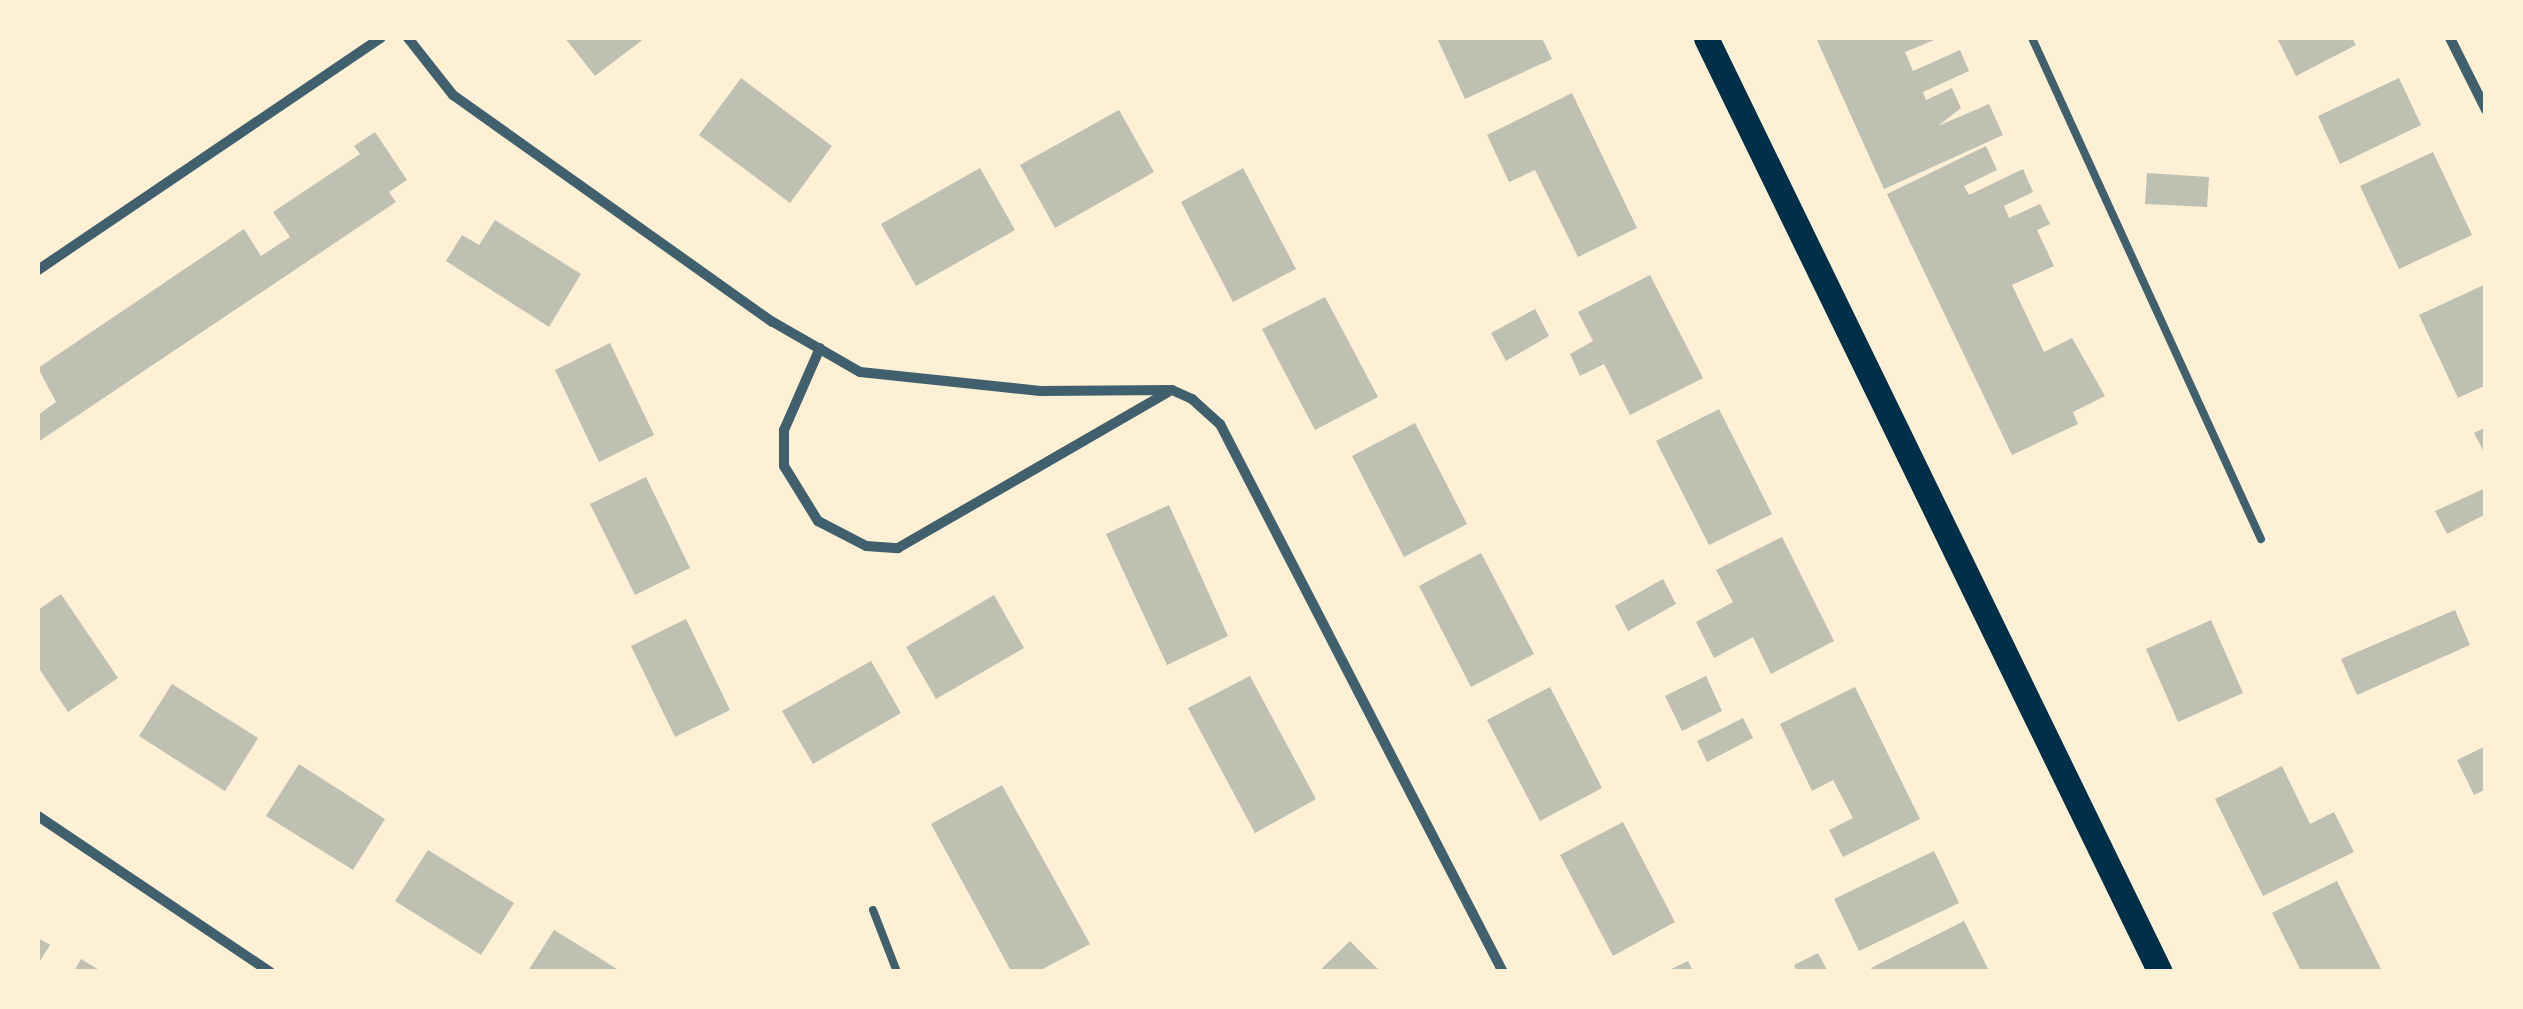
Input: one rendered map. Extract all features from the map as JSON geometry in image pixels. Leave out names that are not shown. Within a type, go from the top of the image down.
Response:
[{"type":"main road","points":[[1706,38],[2160,972]]},
{"type":"street","points":[[38,270],[381,38]]},
{"type":"street","points":[[408,38],[454,95],[860,372],[1040,391],[1172,390],[1220,424],[1503,972]]},
{"type":"street","points":[[2450,38],[2486,110]]},
{"type":"street","points":[[820,348],[784,430],[784,466],[818,521],[866,546],[898,548],[1172,390]]},
{"type":"street","points":[[38,816],[270,972]]},
{"type":"lane","points":[[2032,38],[2261,539]]},
{"type":"lane","points":[[872,910],[897,972]]},
{"type":"building","points":[[565,38],[645,38],[595,76]]},
{"type":"building","points":[[1437,38],[1542,38],[1552,59],[1465,99]]},
{"type":"building","points":[[1816,38],[1939,38],[1905,52],[1913,71],[1960,50],[1969,71],[1923,92],[1926,100],[1952,88],[1961,108],[1938,126],[1989,104],[2003,135],[1884,189]]},
{"type":"building","points":[[2277,38],[2352,38],[2356,45],[2296,76]]},
{"type":"building","points":[[741,78],[832,146],[790,203],[699,135]]},
{"type":"building","points":[[2399,78],[2421,125],[2340,164],[2318,116]]},
{"type":"building","points":[[1572,93],[1637,228],[1578,257],[1535,170],[1509,182],[1487,135]]},
{"type":"building","points":[[1119,110],[1154,172],[1055,228],[1020,165]]},
{"type":"building","points":[[375,132],[407,180],[389,192],[396,202],[38,442],[38,415],[56,402],[38,368],[244,229],[261,256],[290,237],[273,212],[360,154],[354,146]]},
{"type":"building","points":[[1986,146],[1997,170],[1964,186],[1969,195],[2023,169],[2033,192],[2004,206],[2009,218],[2040,204],[2050,224],[2037,230],[2054,266],[2012,285],[2044,352],[2072,338],[2105,396],[2073,412],[2078,424],[2012,455],[1887,194]]},
{"type":"building","points":[[2433,152],[2472,235],[2399,269],[2360,186]]},
{"type":"building","points":[[980,168],[1015,230],[916,286],[881,224]]},
{"type":"building","points":[[1243,168],[1296,269],[1233,302],[1181,202]]},
{"type":"building","points":[[2147,173],[2209,177],[2207,207],[2145,204]]},
{"type":"building","points":[[495,220],[581,274],[549,327],[446,261],[462,235],[479,245]]},
{"type":"building","points":[[1650,275],[1703,378],[1630,415],[1604,364],[1580,376],[1570,354],[1593,341],[1578,312]]},
{"type":"building","points":[[2486,284],[2486,385],[2458,398],[2419,315]]},
{"type":"building","points":[[1325,297],[1378,397],[1315,430],[1262,329]]},
{"type":"building","points":[[1535,309],[1549,336],[1506,361],[1491,333]]},
{"type":"building","points":[[610,343],[654,435],[599,462],[555,370]]},
{"type":"building","points":[[1719,409],[1772,514],[1709,545],[1656,441]]},
{"type":"building","points":[[1415,423],[1467,524],[1404,557],[1352,456]]},
{"type":"building","points":[[2486,427],[2486,456],[2474,433]]},
{"type":"building","points":[[646,477],[690,568],[635,595],[590,504]]},
{"type":"building","points":[[2486,488],[2486,514],[2447,534],[2435,511]]},
{"type":"building","points":[[1169,505],[1228,636],[1167,665],[1106,534]]},
{"type":"building","points":[[1782,537],[1834,641],[1771,674],[1753,637],[1714,658],[1696,622],[1733,602],[1716,570]]},
{"type":"building","points":[[1481,553],[1534,654],[1471,687],[1419,586]]},
{"type":"building","points":[[1663,579],[1676,604],[1628,631],[1615,606]]},
{"type":"building","points":[[61,594],[118,678],[68,712],[38,667],[38,610]]},
{"type":"building","points":[[994,595],[1024,648],[936,699],[906,647]]},
{"type":"building","points":[[2455,610],[2470,645],[2357,695],[2341,659]]},
{"type":"building","points":[[686,619],[730,710],[675,737],[631,646]]},
{"type":"building","points":[[2211,620],[2243,693],[2178,722],[2146,649]]},
{"type":"building","points":[[871,661],[901,713],[813,764],[782,711]]},
{"type":"building","points":[[1250,676],[1316,799],[1255,833],[1188,708]]},
{"type":"building","points":[[1706,676],[1722,711],[1682,731],[1665,696]]},
{"type":"building","points":[[172,684],[258,738],[225,791],[139,736]]},
{"type":"building","points":[[1550,687],[1602,788],[1540,821],[1487,720]]},
{"type":"building","points":[[1855,687],[1920,819],[1843,857],[1829,830],[1853,818],[1833,780],[1812,791],[1780,724]]},
{"type":"building","points":[[1743,718],[1753,738],[1707,762],[1697,741]]},
{"type":"building","points":[[2486,746],[2486,789],[2474,795],[2457,760]]},
{"type":"building","points":[[299,764],[385,819],[353,870],[266,816]]},
{"type":"building","points":[[2282,766],[2310,824],[2334,812],[2354,852],[2263,896],[2215,799]]},
{"type":"building","points":[[1002,785],[1090,944],[1039,971],[1011,971],[931,824]]},
{"type":"building","points":[[1623,822],[1675,922],[1613,956],[1560,855]]},
{"type":"building","points":[[428,850],[514,903],[481,955],[395,901]]},
{"type":"building","points":[[1934,851],[1959,903],[1859,951],[1834,899]]},
{"type":"building","points":[[2337,881],[2382,971],[2301,971],[2272,913]]},
{"type":"building","points":[[1964,921],[1989,971],[1871,968]]},
{"type":"building","points":[[554,930],[598,957],[620,971],[528,971]]},
{"type":"building","points":[[38,938],[50,945],[38,964]]},
{"type":"building","points":[[1350,941],[1380,971],[1319,971]]},
{"type":"building","points":[[1818,953],[1827,970],[1797,971],[1794,965]]},
{"type":"building","points":[[81,959],[101,971],[74,971]]},
{"type":"building","points":[[1688,961],[1693,971],[1667,971]]}]
